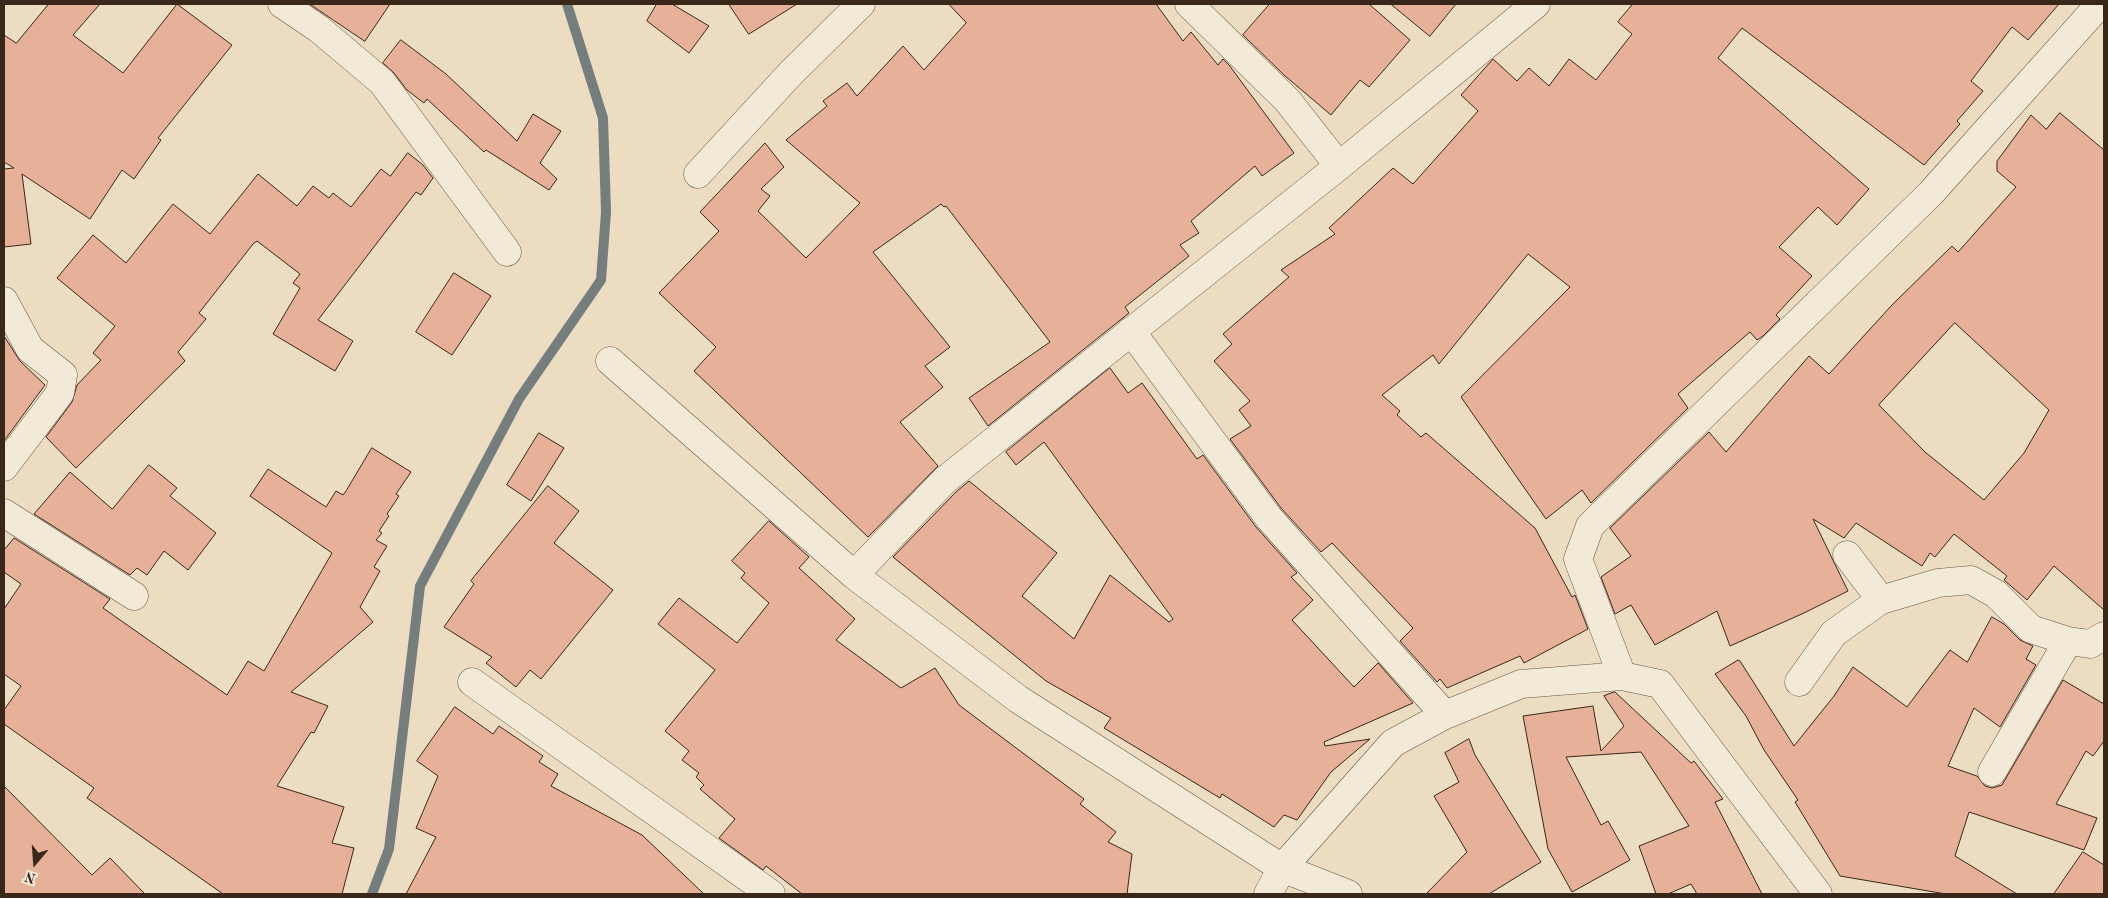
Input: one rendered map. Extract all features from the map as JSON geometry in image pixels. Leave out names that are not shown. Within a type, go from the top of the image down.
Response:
[{"type":"street","points":[[282,4],[320,30],[382,82],[507,252]]},
{"type":"street","points":[[698,174],[791,73],[861,4]]},
{"type":"street","points":[[1189,4],[1286,100],[1339,166]]},
{"type":"street","points":[[854,575],[945,480],[1339,166],[1536,4]]},
{"type":"street","points":[[1622,676],[1578,559],[1590,526],[1931,193],[2100,4]]},
{"type":"street","points":[[4,301],[30,349],[63,375],[60,393],[4,467]]},
{"type":"street","points":[[1131,331],[1269,518],[1445,715]]},
{"type":"street","points":[[610,361],[854,575],[1018,699],[1282,868],[1348,894]]},
{"type":"street","points":[[4,513],[134,596]]},
{"type":"street","points":[[1847,555],[1881,600]]},
{"type":"street","points":[[1799,682],[1834,633],[1881,600],[1938,583],[1971,580],[1996,594],[2031,630],[2068,641],[2090,644],[2104,636]]},
{"type":"street","points":[[1992,772],[2068,641]]},
{"type":"street","points":[[1268,894],[1282,868],[1393,743],[1445,715],[1521,684],[1622,676],[1660,684],[1818,894]]},
{"type":"street","points":[[472,682],[771,894]]},
{"type":"building","points":[[49,4],[100,4],[73,35],[123,73],[177,4],[232,45],[158,138],[161,140],[134,179],[122,170],[90,219],[22,174],[31,244],[4,247],[4,169],[14,168],[4,162],[4,35],[16,43]]},
{"type":"building","points":[[310,4],[390,4],[365,41]]},
{"type":"building","points":[[657,4],[672,4],[709,26],[689,53],[647,21]]},
{"type":"building","points":[[729,4],[797,4],[749,34]]},
{"type":"building","points":[[949,4],[1156,4],[1183,41],[1191,32],[1218,65],[1223,59],[1229,65],[1294,153],[1262,176],[1255,166],[1191,221],[1199,233],[1180,245],[1189,256],[1125,307],[1129,313],[988,426],[969,398],[1050,342],[946,206],[944,207],[941,204],[873,252],[950,347],[925,366],[943,387],[900,422],[938,466],[868,537],[694,371],[716,347],[659,293],[719,231],[700,212],[765,143],[784,167],[761,189],[770,196],[758,211],[806,258],[860,203],[786,140],[827,106],[823,101],[847,83],[857,96],[903,46],[924,70],[966,23]]},
{"type":"building","points":[[1270,4],[1369,4],[1410,40],[1369,87],[1360,80],[1331,115],[1284,75],[1243,35]]},
{"type":"building","points":[[1391,4],[1456,4],[1430,36]]},
{"type":"building","points":[[1633,4],[2059,4],[2028,40],[2012,27],[1971,81],[1983,91],[1957,121],[1960,124],[1924,165],[1742,28],[1718,58],[1869,189],[1837,225],[1818,207],[1779,247],[1812,276],[1776,315],[1780,319],[1763,336],[1757,340],[1750,332],[1678,394],[1688,408],[1591,503],[1582,490],[1546,519],[1461,397],[1570,287],[1528,254],[1439,364],[1433,355],[1382,395],[1400,411],[1397,415],[1421,437],[1426,433],[1535,528],[1572,597],[1575,595],[1588,629],[1524,663],[1520,656],[1447,688],[1440,679],[1437,682],[1400,641],[1413,628],[1332,543],[1321,552],[1281,508],[1230,439],[1251,426],[1239,410],[1250,401],[1214,361],[1232,344],[1223,334],[1289,277],[1281,270],[1335,234],[1329,228],[1393,168],[1413,184],[1478,111],[1461,95],[1493,59],[1517,81],[1529,68],[1549,86],[1569,59],[1596,80],[1632,34],[1618,22]]},
{"type":"building","points":[[401,40],[446,74],[517,141],[533,114],[561,131],[540,163],[557,179],[549,190],[486,150],[484,152],[427,99],[424,103],[407,90],[394,73],[383,63]]},
{"type":"building","points":[[2060,113],[2104,150],[2104,610],[2054,566],[2027,600],[2004,580],[2007,576],[1954,534],[1935,557],[1930,553],[1922,566],[1856,523],[1844,538],[1813,519],[1848,591],[1804,613],[1730,646],[1717,611],[1655,645],[1631,605],[1615,614],[1601,577],[1631,556],[1610,528],[1709,432],[1726,452],[1809,356],[1829,374],[1892,305],[1952,246],[1958,252],[2016,187],[1997,171],[1997,161],[2031,115],[2046,129]],"holes":[[[1955,323],[2049,410],[2024,453],[1984,500],[1925,452],[1879,405]]]},
{"type":"building","points":[[408,153],[423,165],[433,178],[421,195],[416,192],[318,320],[353,341],[335,371],[273,334],[300,288],[293,283],[300,274],[257,241],[199,313],[206,319],[178,352],[185,361],[76,468],[46,437],[72,402],[77,385],[101,360],[93,353],[115,326],[57,278],[93,235],[126,263],[173,204],[210,234],[258,174],[297,206],[313,186],[329,198],[333,193],[351,207],[381,169],[390,176]]},
{"type":"building","points":[[454,273],[491,296],[452,355],[416,332]]},
{"type":"building","points":[[4,336],[20,361],[45,385],[4,441]]},
{"type":"building","points":[[1110,368],[1128,393],[1142,383],[1197,459],[1203,455],[1256,527],[1297,573],[1291,577],[1313,600],[1292,620],[1354,687],[1378,663],[1413,703],[1324,742],[1325,746],[1370,739],[1331,772],[1297,820],[1284,815],[1274,827],[1222,794],[1220,798],[1104,728],[1111,718],[1046,681],[893,557],[969,481],[1057,553],[1022,596],[1074,639],[1110,575],[1169,622],[1173,619],[1044,442],[1016,465],[1006,452]]},
{"type":"building","points":[[539,433],[564,448],[531,501],[507,485]]},
{"type":"building","points":[[372,448],[411,472],[396,494],[399,496],[387,514],[389,516],[379,531],[382,533],[376,540],[387,546],[374,567],[380,571],[360,607],[373,622],[291,692],[328,706],[314,733],[311,732],[277,786],[344,807],[332,843],[354,848],[342,894],[223,894],[87,798],[94,788],[4,724],[4,710],[21,686],[4,674],[4,609],[21,584],[4,572],[4,550],[14,538],[110,599],[103,608],[227,695],[248,661],[264,671],[332,553],[250,496],[268,469],[326,507],[336,491],[343,495]]},
{"type":"building","points":[[149,465],[177,488],[170,496],[216,533],[188,570],[164,551],[147,575],[137,568],[130,575],[34,514],[70,472],[112,509]]},
{"type":"building","points":[[548,486],[579,511],[554,543],[613,590],[541,679],[530,670],[516,687],[486,663],[492,657],[444,627],[474,584],[471,581]]},
{"type":"building","points":[[769,521],[809,557],[799,568],[855,619],[836,640],[901,688],[935,668],[959,705],[1084,799],[1080,804],[1116,832],[1108,842],[1132,854],[1127,894],[802,894],[766,866],[763,870],[719,838],[735,819],[700,789],[704,785],[696,777],[699,773],[682,760],[689,751],[665,731],[715,670],[658,624],[679,598],[737,643],[769,603],[741,578],[745,573],[732,561]]},
{"type":"building","points":[[1992,617],[2004,624],[2020,640],[2033,646],[2026,659],[2036,665],[2000,727],[1974,708],[1948,766],[1977,776],[1985,786],[1992,788],[2002,785],[2063,680],[2104,704],[2104,741],[2093,756],[2086,751],[2056,804],[2097,818],[2084,850],[1969,812],[1955,856],[2017,894],[1946,894],[1840,876],[1795,802],[1798,800],[1764,750],[1746,716],[1715,674],[1738,660],[1740,661],[1794,746],[1834,696],[1853,667],[1907,707],[1950,650],[1967,662]]},
{"type":"building","points":[[1615,692],[1691,763],[1694,761],[1723,799],[1715,802],[1762,894],[1697,894],[1691,884],[1668,894],[1656,894],[1639,846],[1689,826],[1641,752],[1566,757],[1601,825],[1608,821],[1630,860],[1572,892],[1548,849],[1523,716],[1593,706],[1601,751],[1624,726],[1604,696]]},
{"type":"building","points":[[455,707],[493,734],[499,726],[543,756],[539,762],[558,774],[551,786],[642,835],[704,894],[406,894],[436,837],[416,828],[438,776],[417,761]]},
{"type":"building","points":[[1469,739],[1475,755],[1541,862],[1489,894],[1426,894],[1467,852],[1434,796],[1459,782],[1445,753]]},
{"type":"building","points":[[4,786],[92,875],[110,858],[145,894],[4,894]]},
{"type":"building","points":[[2083,852],[2104,865],[2104,894],[2054,894]]},
{"type":"waterway","points":[[372,894],[389,849],[420,586],[519,399],[601,280],[606,212],[603,118],[567,4]]}]
